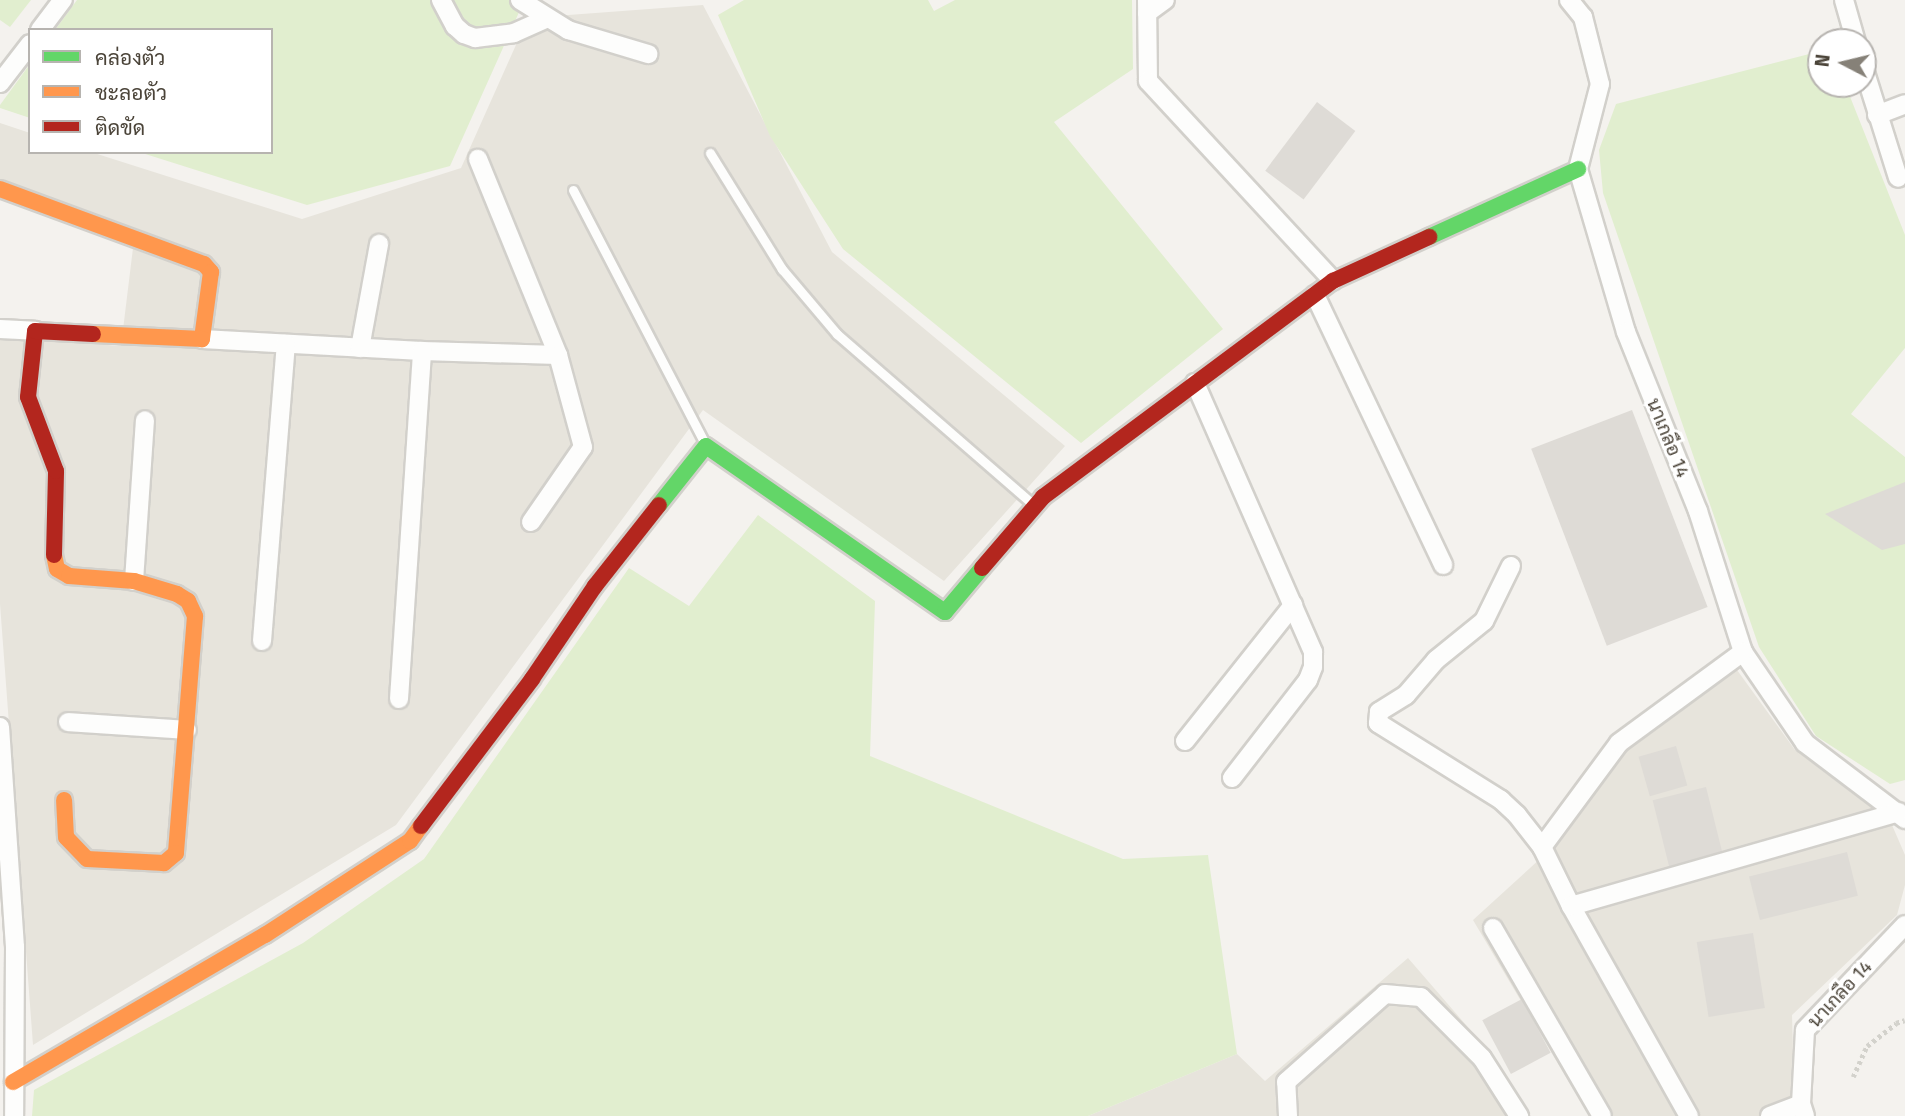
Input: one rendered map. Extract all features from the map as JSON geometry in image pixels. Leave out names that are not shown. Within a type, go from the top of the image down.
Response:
[{"type":"street","points":[[42,28],[63,0]]},
{"type":"street","points":[[441,0],[455,26],[464,34],[475,37],[514,33],[547,19]]},
{"type":"street","points":[[520,0],[547,19],[592,38],[648,54]]},
{"type":"street","points":[[1166,0],[1147,6],[1149,81],[1333,281]]},
{"type":"street","points":[[13,1082],[265,935],[410,841],[532,679],[595,586],[706,446],[945,612],[1043,496],[1333,281],[1578,169],[1600,84],[1583,17],[1569,0]]},
{"type":"street","points":[[1844,0],[1852,28]]},
{"type":"street","points":[[0,83],[28,47]]},
{"type":"street","points":[[1872,98],[1898,178]]},
{"type":"street","points":[[1877,115],[1905,104]]},
{"type":"street","points":[[478,159],[558,355],[583,447],[531,522]]},
{"type":"street","name":"นาเกลือ 14","points":[[1578,169],[1626,332],[1698,511],[1743,652],[1805,743],[1902,816]]},
{"type":"street","points":[[0,189],[204,264],[211,272],[211,279],[202,339]]},
{"type":"street","points":[[360,348],[379,244]]},
{"type":"street","points":[[1315,295],[1443,565]]},
{"type":"street","points":[[0,329],[422,351],[558,355]]},
{"type":"street","points":[[35,331],[28,397],[56,471],[54,559],[57,569],[69,576],[134,581],[177,594],[194,608],[176,853],[170,860],[153,863],[87,859],[66,837],[64,800]]},
{"type":"street","points":[[262,641],[286,344]]},
{"type":"street","points":[[399,699],[422,351]]},
{"type":"street","points":[[1195,383],[1313,652],[1313,667],[1308,680],[1232,778]]},
{"type":"street","points":[[134,581],[145,420]]},
{"type":"street","points":[[1511,566],[1484,621],[1436,660],[1418,684],[1379,712],[1377,719],[1381,727],[1501,800],[1542,847],[1571,905],[1689,1116]]},
{"type":"street","points":[[1185,741],[1293,606]]},
{"type":"street","points":[[1542,847],[1619,743],[1743,652]]},
{"type":"street","points":[[68,722],[187,730]]},
{"type":"street","points":[[0,727],[15,947],[14,1116]]},
{"type":"street","points":[[1571,905],[1902,816]]},
{"type":"street","name":"นาเกลือ 14","points":[[1803,1110],[1805,1030],[1905,925]]},
{"type":"street","points":[[1493,928],[1602,1116]]},
{"type":"street","points":[[1288,1116],[1286,1082],[1385,994],[1421,997],[1482,1058],[1519,1116]]},
{"type":"street","points":[[1770,1116],[1803,1110]]},
{"type":"lane","points":[[710,153],[782,268],[837,334],[1035,506]]},
{"type":"lane","points":[[573,190],[706,446]]},
{"type":"path","points":[[1853,1077],[1867,1046],[1896,1023],[1905,1020]]},
{"type":"shaded area","points":[[703,5],[832,252],[1065,446],[944,581],[703,410],[396,825],[33,1045],[0,604],[0,337],[121,346],[133,248],[0,195],[0,123],[28,132],[28,154],[97,154],[302,219],[461,168],[528,18]]},
{"type":"shaded area","points":[[1737,670],[1795,750],[1867,800],[1892,825],[1905,855],[1905,885],[1897,915],[1792,1015],[1795,1116],[1589,1116],[1473,920],[1553,847],[1620,755]]},
{"type":"shaded area","points":[[1408,958],[1479,1040],[1530,1116],[1088,1116],[1237,1054],[1265,1081]]},
{"type":"green space","points":[[0,0],[31,0],[10,27],[0,20]]},
{"type":"green space","points":[[77,0],[512,0],[520,10],[450,166],[307,205],[145,154],[273,154],[273,28],[56,28]]},
{"type":"green space","points":[[744,0],[928,0],[934,11],[955,0],[1132,0],[1133,69],[1054,122],[1223,329],[1081,443],[843,249],[770,136],[718,15]]},
{"type":"green space","points":[[1807,55],[1807,98],[1851,98],[1905,235],[1905,348],[1851,414],[1905,457],[1905,780],[1890,784],[1816,736],[1759,647],[1603,193],[1599,150],[1616,104]]},
{"type":"green space","points":[[28,67],[28,117],[0,108]]},
{"type":"green space","points":[[758,515],[875,601],[870,756],[1123,859],[1208,855],[1237,1054],[1088,1116],[32,1116],[34,1090],[303,943],[424,859],[629,568],[689,606]]},
{"type":"building","points":[[1317,102],[1355,131],[1304,200],[1265,171]]},
{"type":"building","points":[[1632,410],[1708,607],[1607,646],[1531,449]]},
{"type":"building","points":[[1905,482],[1905,544],[1882,550],[1825,514]]},
{"type":"building","points":[[1676,746],[1687,785],[1650,796],[1639,757]]},
{"type":"building","points":[[1706,787],[1722,853],[1669,866],[1653,800]]},
{"type":"building","points":[[1847,852],[1858,896],[1760,920],[1749,876]]},
{"type":"building","points":[[1753,933],[1765,1008],[1709,1017],[1697,942]]},
{"type":"building","points":[[1522,999],[1551,1053],[1511,1074],[1482,1020]]},
{"type":"traffic: fast","points":[[1429,237],[1578,169]]},
{"type":"traffic: fast","points":[[659,505],[706,446],[945,612],[982,568]]},
{"type":"traffic: slow","points":[[0,189],[204,264],[211,272],[202,339],[93,334]]},
{"type":"traffic: slow","points":[[54,555],[57,569],[69,576],[134,581],[177,594],[188,601],[195,616],[176,853],[164,863],[87,859],[66,837],[64,800]]},
{"type":"traffic: slow","points":[[13,1082],[265,935],[410,841],[421,826]]},
{"type":"traffic: jam","points":[[982,568],[1043,497],[1333,281],[1429,237]]},
{"type":"traffic: jam","points":[[54,555],[56,471],[28,397],[35,331],[93,334]]},
{"type":"traffic: jam","points":[[421,826],[532,679],[595,586],[659,505]]}]
